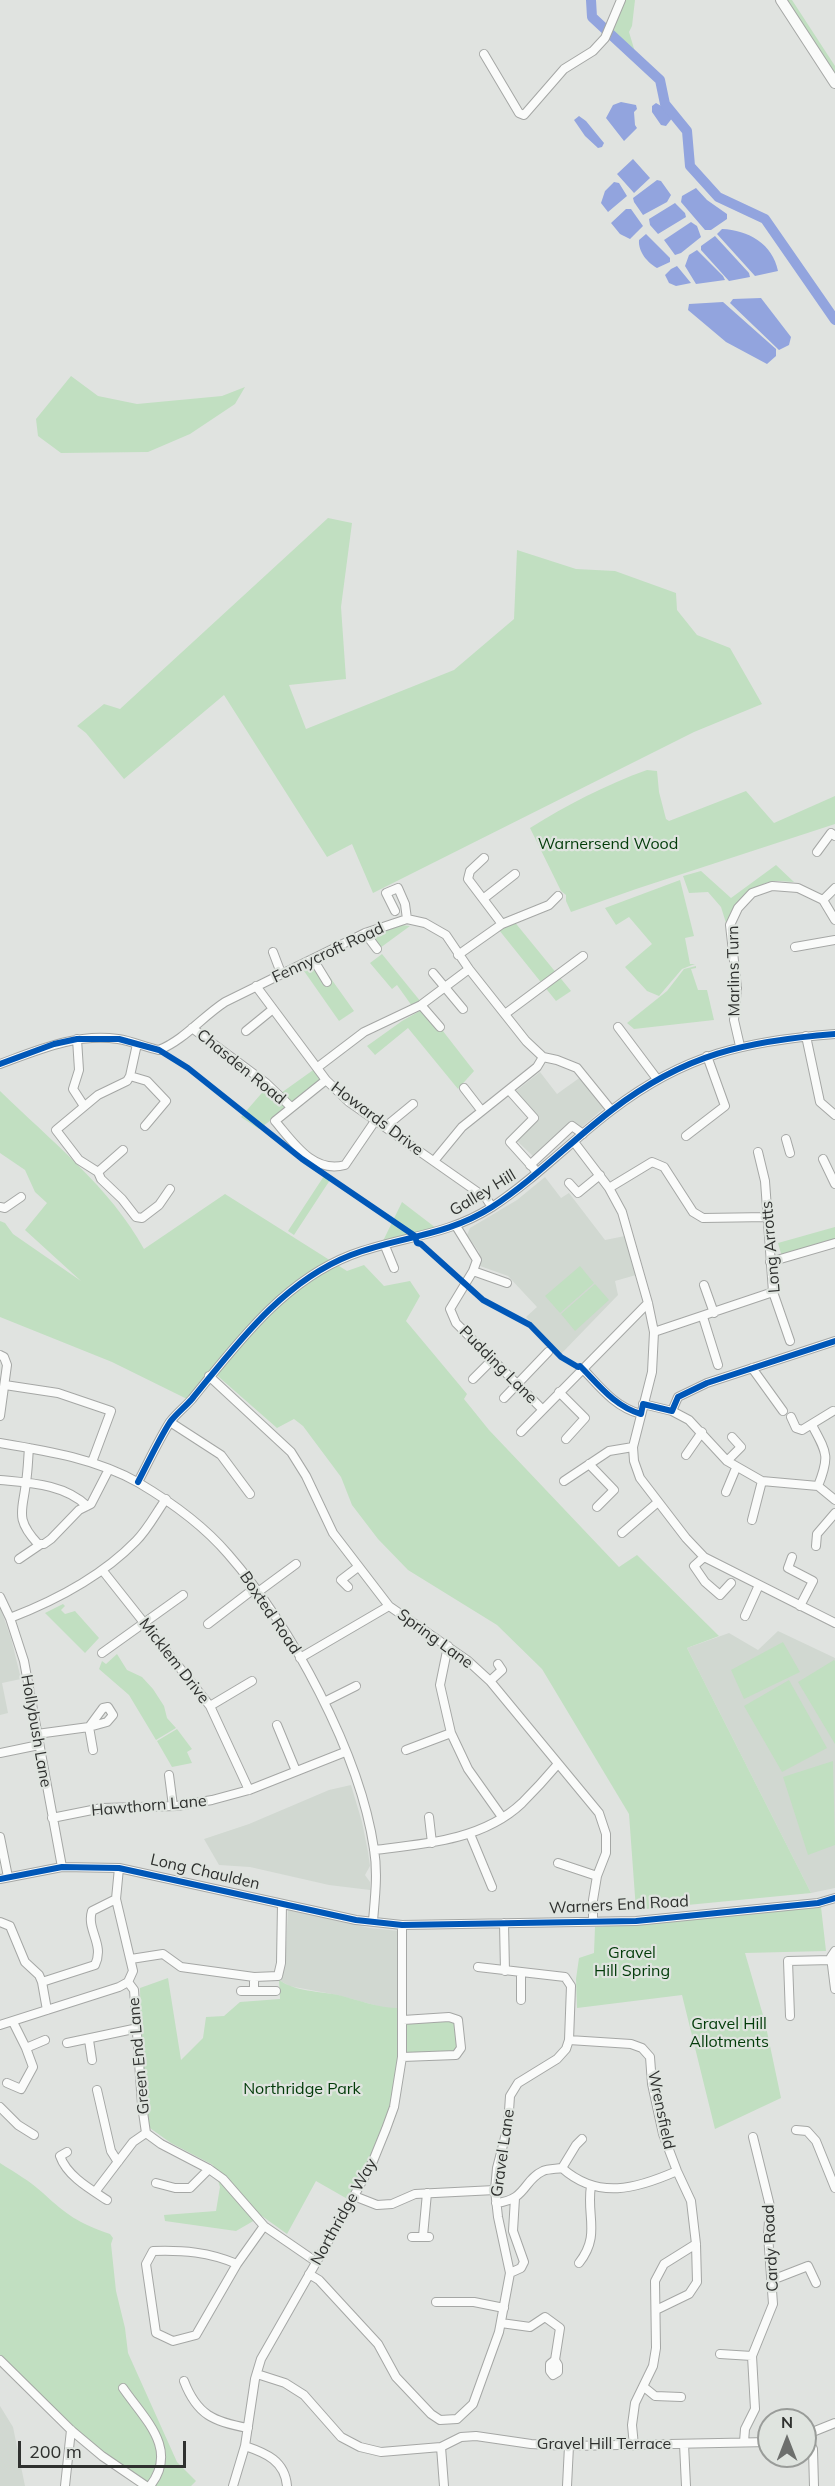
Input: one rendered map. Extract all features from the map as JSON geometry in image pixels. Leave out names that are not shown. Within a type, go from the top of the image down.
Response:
[{"type":"main road","points":[[781,0],[835,83]]},
{"type":"street","points":[[484,54],[519,113],[524,115],[564,69],[593,51],[605,38],[621,0]]},
{"type":"street","points":[[817,852],[831,833],[835,836]]},
{"type":"street","points":[[484,858],[468,875],[468,879],[502,924]]},
{"type":"street","points":[[483,899],[514,874]]},
{"type":"street","name":"Marlins Turn","points":[[740,1046],[734,1020],[737,987],[730,925],[738,908],[752,893],[772,886],[798,888],[823,900]]},
{"type":"street","points":[[395,911],[386,893],[398,888],[405,904],[407,919],[425,923],[446,935],[458,955],[525,1041],[543,1057],[557,1059],[577,1068],[611,1110]]},
{"type":"street","points":[[835,888],[823,900],[835,920]]},
{"type":"street","points":[[458,955],[502,924],[549,905],[558,896]]},
{"type":"street","name":"Fennycroft Road","points":[[0,1064],[54,1044],[77,1039],[119,1039],[159,1050],[169,1046],[225,1002],[365,933],[407,919]]},
{"type":"street","points":[[365,933],[376,949]]},
{"type":"street","points":[[795,947],[835,940]]},
{"type":"street","points":[[273,952],[281,974]]},
{"type":"street","points":[[504,1014],[583,956]]},
{"type":"street","points":[[313,959],[327,982]]},
{"type":"street","points":[[318,1067],[364,1032],[420,1005],[469,969]]},
{"type":"street","points":[[433,973],[463,1009]]},
{"type":"street","name":"Howards Drive","points":[[256,987],[326,1080],[349,1102],[486,1198],[492,1207]]},
{"type":"street","points":[[420,1005],[440,1027]]},
{"type":"street","points":[[246,1031],[273,1009]]},
{"type":"street","points":[[618,1027],[657,1079]]},
{"type":"street","name":"Chasden Road","points":[[192,1028],[266,1083],[291,1107]]},
{"type":"street","name":"Galley Hill","points":[[138,1482],[170,1422],[267,1311],[293,1287],[330,1265],[364,1251],[456,1226],[492,1207],[524,1185],[611,1110],[657,1079],[707,1056],[740,1046],[835,1034]]},
{"type":"street","points":[[806,1036],[820,1102],[835,1115]]},
{"type":"street","points":[[77,1039],[79,1070],[73,1089],[84,1106]]},
{"type":"street","points":[[137,1044],[130,1076],[119,1087],[98,1095],[56,1130],[79,1160],[98,1172],[101,1179],[122,1199],[136,1217],[142,1218],[159,1205],[170,1189]]},
{"type":"street","points":[[686,1136],[725,1106],[707,1056]]},
{"type":"street","points":[[435,1161],[462,1127],[537,1067],[543,1057]]},
{"type":"street","points":[[130,1076],[147,1081],[166,1101],[145,1126]]},
{"type":"street","points":[[326,1080],[275,1121],[304,1155],[320,1163],[336,1167],[345,1165],[375,1121]]},
{"type":"street","points":[[464,1088],[482,1110]]},
{"type":"street","points":[[509,1090],[534,1118],[510,1142],[537,1172]]},
{"type":"street","points":[[385,1127],[413,1104]]},
{"type":"street","points":[[530,1165],[572,1126],[583,1134]]},
{"type":"street","points":[[786,1139],[790,1153]]},
{"type":"street","points":[[574,1142],[609,1188],[622,1212],[654,1332],[652,1372],[633,1447],[634,1461],[640,1478],[704,1557],[835,1623]]},
{"type":"street","points":[[98,1172],[123,1150]]},
{"type":"street","name":"Long Arrotts","points":[[758,1152],[765,1181],[773,1292],[790,1341]]},
{"type":"street","points":[[823,1159],[835,1184]]},
{"type":"street","points":[[609,1188],[652,1162],[664,1167],[693,1212],[703,1218],[768,1217]]},
{"type":"street","points":[[569,1183],[578,1193],[600,1175]]},
{"type":"street","points":[[0,1207],[4,1208],[21,1197]]},
{"type":"street","points":[[456,1226],[477,1260],[473,1271],[507,1283]]},
{"type":"street","points":[[770,1262],[835,1245]]},
{"type":"street","points":[[386,1246],[394,1268]]},
{"type":"street","name":"Pudding Lane","points":[[473,1271],[450,1309],[456,1323],[542,1409]]},
{"type":"street","points":[[704,1285],[714,1313]]},
{"type":"street","points":[[654,1332],[773,1292]]},
{"type":"street","points":[[521,1432],[648,1303]]},
{"type":"street","points":[[703,1317],[718,1365]]},
{"type":"street","points":[[672,1411],[678,1397],[707,1383],[835,1341]]},
{"type":"street","points":[[504,1398],[548,1352]]},
{"type":"street","points":[[0,1355],[4,1357],[6,1365],[0,1416]]},
{"type":"street","points":[[473,1379],[492,1360]]},
{"type":"street","points":[[752,1368],[783,1411]]},
{"type":"street","points":[[583,1369],[622,1407],[640,1414]]},
{"type":"street","name":"Spring Lane","points":[[209,1376],[291,1452],[306,1476],[333,1533],[389,1606],[448,1646],[490,1682],[599,1813],[606,1834],[606,1853],[597,1876],[593,1900],[593,1921]]},
{"type":"street","points":[[5,1385],[58,1393],[111,1411],[93,1462]]},
{"type":"street","points":[[559,1392],[585,1418],[566,1439]]},
{"type":"street","points":[[643,1404],[672,1411],[689,1420],[736,1468],[762,1481],[818,1486],[835,1500]]},
{"type":"street","points":[[791,1417],[798,1430],[812,1425],[833,1411]]},
{"type":"street","points":[[170,1422],[221,1455],[250,1494]]},
{"type":"street","points":[[812,1425],[827,1453],[825,1469],[818,1486]]},
{"type":"street","points":[[686,1455],[702,1432]]},
{"type":"street","points":[[727,1461],[741,1447],[732,1437]]},
{"type":"street","name":"Boxted Road","points":[[0,1443],[93,1462],[138,1482],[166,1499],[199,1525],[227,1552],[257,1590],[300,1658],[324,1702],[363,1799],[374,1850],[376,1873],[373,1921]]},
{"type":"street","points":[[564,1481],[609,1451],[633,1447]]},
{"type":"street","points":[[29,1448],[21,1512],[36,1542],[42,1544]]},
{"type":"street","points":[[589,1464],[614,1490],[597,1508]]},
{"type":"street","points":[[726,1492],[736,1468]]},
{"type":"street","points":[[19,1559],[51,1539],[79,1509],[95,1500],[109,1470]]},
{"type":"street","points":[[0,1480],[62,1489],[87,1506]]},
{"type":"street","points":[[752,1520],[762,1481]]},
{"type":"street","points":[[10,1618],[65,1594],[103,1571],[137,1540],[166,1499]]},
{"type":"street","points":[[622,1533],[658,1502]]},
{"type":"street","points":[[816,1546],[817,1534],[835,1513]]},
{"type":"street","points":[[704,1557],[694,1566],[695,1570],[720,1594],[731,1583]]},
{"type":"street","points":[[792,1557],[788,1568],[813,1581],[800,1606]]},
{"type":"street","points":[[208,1624],[296,1564]]},
{"type":"street","points":[[348,1587],[341,1580],[358,1567]]},
{"type":"street","name":"Micklem Drive","points":[[103,1571],[210,1706],[249,1790]]},
{"type":"street","points":[[745,1616],[759,1585]]},
{"type":"street","points":[[102,1653],[183,1595]]},
{"type":"street","name":"Hollybush Lane","points":[[0,1597],[10,1618],[24,1661],[62,1867]]},
{"type":"street","points":[[300,1658],[389,1606]]},
{"type":"street","points":[[448,1646],[440,1685],[451,1732],[468,1769],[502,1817]]},
{"type":"street","points":[[490,1682],[502,1670],[498,1664]]},
{"type":"street","points":[[210,1706],[252,1681]]},
{"type":"street","points":[[324,1702],[356,1686]]},
{"type":"street","points":[[277,1725],[296,1771]]},
{"type":"street","points":[[37,1734],[89,1727],[93,1750]]},
{"type":"street","points":[[406,1750],[451,1732]]},
{"type":"street","points":[[0,1753],[39,1745]]},
{"type":"street","name":"Hawthorn Lane","points":[[52,1818],[102,1808],[174,1806],[212,1800],[249,1790],[345,1752]]},
{"type":"street","points":[[374,1850],[432,1843],[470,1834],[521,1804],[557,1765]]},
{"type":"street","points":[[169,1775],[174,1806]]},
{"type":"street","points":[[429,1817],[432,1843]]},
{"type":"street","points":[[470,1834],[492,1887]]},
{"type":"street","points":[[0,1837],[4,1878]]},
{"type":"street","points":[[558,1863],[597,1876]]},
{"type":"street","name":"Long Chaulden","points":[[4,1878],[62,1867],[119,1868],[356,1920],[402,1925]]},
{"type":"street","points":[[1,2024],[119,1987],[128,1982],[133,1971],[116,1899],[119,1868]]},
{"type":"street","name":"Warners End Road","points":[[402,1925],[647,1920],[818,1903],[835,1898]]},
{"type":"street","points":[[42,1982],[95,1965],[99,1955],[90,1918],[92,1911],[116,1899]]},
{"type":"street","points":[[131,1959],[164,1954],[182,1967],[254,1977],[278,1976],[281,1963],[282,1904]]},
{"type":"street","points":[[0,1922],[10,1926],[25,1962],[39,1975],[47,2010]]},
{"type":"street","points":[[504,1923],[505,1971]]},
{"type":"street","name":"Northridge Way","points":[[233,2486],[245,2446],[261,2359],[373,2161],[394,2107],[402,2057],[402,1925]]},
{"type":"street","points":[[790,2016],[788,1961],[833,1954],[835,1989]]},
{"type":"street","points":[[478,1967],[561,1976],[569,1980],[571,1986],[569,2040]]},
{"type":"street","points":[[521,1973],[521,2000]]},
{"type":"street","points":[[254,1977],[254,1991]]},
{"type":"street","name":"Green End Lane","points":[[128,1982],[134,1990],[146,2133],[223,2179],[264,2226],[315,2261]]},
{"type":"street","points":[[241,1991],[276,1990]]},
{"type":"street","points":[[402,2057],[456,2055],[460,2048],[458,2020],[448,2017],[403,2020]]},
{"type":"street","points":[[7,2083],[21,2089],[33,2067],[13,2022]]},
{"type":"street","points":[[68,2043],[138,2028]]},
{"type":"street","points":[[26,2048],[45,2040]]},
{"type":"street","points":[[89,2040],[92,2061]]},
{"type":"street","name":"Wrensfield","points":[[569,2040],[631,2044],[642,2048],[650,2056],[652,2084],[663,2134],[677,2171],[692,2201],[697,2282],[689,2294],[656,2310]]},
{"type":"street","name":"Gravel Lane","points":[[309,2274],[319,2280],[378,2344],[396,2376],[430,2415],[440,2420],[457,2419],[473,2404],[501,2323],[510,2273],[495,2190],[497,2168],[508,2126],[510,2096],[518,2083],[557,2059],[566,2049],[569,2040]]},
{"type":"street","points":[[97,2090],[111,2151],[118,2162]]},
{"type":"street","points":[[0,2107],[18,2125],[34,2135]]},
{"type":"street","points":[[796,2130],[807,2131],[816,2141],[835,2188]]},
{"type":"street","points":[[95,2192],[133,2142],[146,2133]]},
{"type":"street","name":"Cardy Road","points":[[744,2442],[745,2429],[755,2409],[752,2356],[773,2304],[768,2235],[770,2206],[753,2137]]},
{"type":"street","points":[[562,2168],[582,2139]]},
{"type":"street","points":[[67,2152],[60,2156],[62,2162],[87,2189],[107,2200]]},
{"type":"street","points":[[496,2203],[508,2202],[515,2198],[542,2171],[562,2168],[575,2179],[591,2186],[617,2189],[652,2182],[677,2171]]},
{"type":"street","points":[[156,2183],[175,2188],[190,2188],[209,2169]]},
{"type":"street","points":[[579,2263],[586,2254],[593,2227],[589,2199],[591,2186]]},
{"type":"street","points":[[354,2196],[377,2205],[392,2204],[415,2194],[495,2190]]},
{"type":"street","points":[[412,2237],[426,2237],[427,2193]]},
{"type":"street","name":"Gravel Lane","points":[[510,2273],[521,2268],[524,2262],[513,2231],[515,2198]]},
{"type":"street","points":[[237,2264],[216,2255],[182,2250],[153,2251],[146,2264],[156,2332],[173,2341],[196,2335],[237,2264],[264,2226]]},
{"type":"street","points":[[634,2446],[632,2425],[635,2403],[653,2366],[655,2281],[664,2264],[696,2244]]},
{"type":"street","points":[[772,2280],[808,2266],[816,2283]]},
{"type":"street","points":[[436,2302],[474,2302],[504,2307]]},
{"type":"street","points":[[501,2323],[530,2327],[545,2317],[560,2328],[555,2360]]},
{"type":"street","points":[[720,2354],[752,2356]]},
{"type":"street","points":[[0,2360],[70,2430],[102,2456],[148,2486],[162,2464],[161,2448],[123,2388]]},
{"type":"street","name":"Gravel Hill Terrace","points":[[257,2374],[273,2378],[304,2395],[341,2437],[360,2447],[381,2452],[441,2447],[461,2438],[476,2436],[531,2444],[569,2446],[757,2442]]},
{"type":"street","points":[[184,2381],[192,2401],[205,2412],[222,2423],[248,2428]]},
{"type":"street","points":[[644,2387],[655,2396],[681,2397]]},
{"type":"street","points":[[817,2430],[835,2423]]},
{"type":"street","points":[[65,2486],[70,2430]]},
{"type":"street","points":[[684,2444],[686,2486]]},
{"type":"street","points":[[245,2446],[267,2454],[280,2464],[287,2486]]},
{"type":"street","points":[[567,2486],[569,2446]]},
{"type":"street","points":[[441,2447],[444,2486]]},
{"type":"street","points":[[814,2468],[814,2486]]},
{"type":"shaded area","points":[[540,1072],[557,1094],[582,1076],[605,1107],[575,1133],[569,1127],[534,1157],[516,1140],[538,1119],[516,1091]]},
{"type":"shaded area","points":[[545,1177],[561,1198],[569,1193],[605,1240],[625,1236],[636,1275],[615,1281],[618,1295],[561,1354],[526,1317],[537,1307],[508,1276],[480,1266],[479,1252],[467,1235],[470,1228],[517,1200]]},
{"type":"shaded area","points":[[0,1607],[11,1638],[21,1679],[2,1683],[8,1713],[0,1715]]},
{"type":"shaded area","points":[[778,1631],[835,1658],[835,1888],[811,1893],[687,1648],[729,1633],[758,1650]]},
{"type":"shaded area","points":[[351,1785],[368,1852],[370,1866],[365,1875],[370,1882],[370,1890],[329,1885],[250,1867],[219,1865],[204,1839],[249,1824],[329,1790]]},
{"type":"shaded area","points":[[288,1910],[370,1928],[399,1931],[399,2008],[385,2008],[337,1995],[289,1986],[279,1980],[285,1968]]},
{"type":"shaded area","points":[[0,2406],[13,2427],[25,2486],[0,2486]]},
{"type":"green space","points":[[623,0],[635,0],[632,26],[629,32],[635,52],[610,31]]},
{"type":"green space","points":[[784,0],[792,0],[835,66],[835,78]]},
{"type":"green space","points":[[71,376],[98,396],[137,404],[222,396],[245,387],[235,404],[190,434],[148,452],[61,453],[38,436],[36,419]]},
{"type":"green space","points":[[328,518],[352,523],[341,607],[346,679],[289,685],[306,729],[454,670],[514,619],[517,550],[576,569],[615,571],[676,593],[677,610],[697,635],[730,648],[762,704],[694,732],[373,893],[352,844],[327,857],[224,695],[124,779],[86,733],[77,726],[104,704],[120,709]]},
{"type":"green space","name":"Warnersend Wood","points":[[647,770],[657,771],[659,792],[666,819],[669,821],[746,791],[774,823],[835,796],[835,824],[571,912],[566,895],[561,891],[530,828],[587,796]]},
{"type":"green space","points":[[776,865],[794,882],[773,881],[755,888],[734,910],[726,923],[721,907],[708,892],[689,893],[683,876],[701,871],[731,898]]},
{"type":"green space","points":[[680,880],[694,936],[685,938],[690,964],[695,964],[682,969],[659,996],[647,991],[625,967],[652,944],[629,917],[616,925],[605,908]]},
{"type":"green space","points":[[513,920],[571,991],[556,1001],[499,930]]},
{"type":"green space","points":[[402,925],[410,926],[380,948],[374,940],[377,932]]},
{"type":"green space","points":[[382,954],[421,1002],[412,1006],[397,985],[392,989],[370,963]]},
{"type":"green space","points":[[317,959],[354,1011],[339,1021],[304,971]]},
{"type":"green space","points":[[696,966],[691,969],[698,990],[707,990],[714,1020],[634,1029],[627,1023],[667,991],[684,969]]},
{"type":"green space","points":[[425,1008],[474,1071],[458,1089],[408,1028],[375,1055],[367,1046]]},
{"type":"green space","points":[[316,1068],[320,1081],[292,1104],[281,1093]]},
{"type":"green space","points":[[267,1087],[286,1109],[259,1129],[241,1117]]},
{"type":"green space","points":[[0,1091],[97,1185],[114,1205],[144,1249],[225,1194],[347,1271],[364,1265],[384,1286],[410,1281],[420,1296],[406,1321],[467,1394],[464,1399],[489,1430],[619,1567],[637,1555],[719,1636],[687,1648],[811,1893],[636,1910],[629,1814],[542,1669],[497,1625],[408,1570],[378,1539],[352,1505],[341,1477],[303,1426],[294,1419],[277,1428],[212,1371],[187,1399],[112,1362],[0,1317],[0,1221],[5,1223],[13,1234],[81,1281],[25,1230],[47,1203],[35,1192],[25,1170],[0,1153]]},
{"type":"green space","points":[[324,1176],[330,1180],[294,1235],[288,1231]]},
{"type":"green space","points":[[402,1202],[436,1228],[383,1241]]},
{"type":"green space","points":[[835,1227],[835,1240],[782,1257],[778,1243]]},
{"type":"green space","points":[[580,1266],[594,1283],[560,1313],[545,1296]]},
{"type":"green space","points":[[595,1284],[609,1300],[575,1331],[561,1314]]},
{"type":"green space","points":[[63,1604],[65,1606],[61,1610],[65,1614],[75,1611],[99,1638],[85,1653],[45,1613]]},
{"type":"green space","points":[[783,1642],[800,1672],[744,1699],[731,1670]]},
{"type":"green space","points":[[117,1654],[127,1670],[142,1677],[153,1689],[164,1706],[167,1718],[176,1728],[156,1740],[129,1695],[99,1669],[102,1661],[106,1664]]},
{"type":"green space","points":[[835,1661],[835,1744],[798,1682]]},
{"type":"green space","points":[[789,1680],[827,1748],[782,1772],[744,1706]]},
{"type":"green space","points":[[177,1729],[192,1749],[187,1752],[192,1763],[172,1767],[157,1741]]},
{"type":"green space","points":[[833,1761],[835,1845],[808,1855],[783,1777]]},
{"type":"green space","points":[[821,1907],[826,1951],[745,1953],[765,2022],[781,2098],[715,2129],[682,1995],[577,2008],[576,1979],[579,1958],[594,1953],[595,1927]]},
{"type":"green space","name":"Northridge Park","points":[[168,1978],[181,2060],[203,2038],[206,2017],[224,2016],[240,2002],[280,1999],[279,1980],[300,1989],[338,1995],[384,2007],[399,2008],[404,2020],[458,2020],[461,2048],[456,2055],[402,2058],[394,2107],[351,2201],[316,2181],[287,2234],[262,2216],[236,2231],[165,2221],[164,2215],[216,2211],[220,2187],[213,2165],[171,2143],[147,2126],[142,2089],[140,1988]]},
{"type":"green space","points":[[0,2163],[33,2185],[73,2218],[110,2234],[113,2238],[111,2244],[116,2291],[125,2328],[128,2353],[177,2462],[196,2481],[191,2486],[149,2486],[72,2428],[0,2357]]},
{"type":"water","points":[[621,102],[636,105],[637,109],[634,112],[637,128],[624,141],[606,118],[613,105]]},
{"type":"water","points":[[656,103],[673,117],[666,126],[661,125],[652,112],[652,106]]},
{"type":"water","points":[[579,116],[604,143],[602,147],[598,148],[585,136],[574,120]]},
{"type":"water","points":[[633,159],[650,178],[634,193],[617,174]]},
{"type":"water","points":[[657,180],[661,181],[671,195],[667,202],[643,215],[633,198]]},
{"type":"water","points":[[614,182],[619,183],[627,196],[608,212],[601,203],[605,191]]},
{"type":"water","points":[[696,188],[707,200],[727,214],[727,219],[711,230],[705,230],[681,202],[682,196]]},
{"type":"water","points":[[675,203],[686,217],[658,234],[650,225],[649,219]]},
{"type":"water","points":[[626,209],[631,209],[643,226],[630,239],[620,234],[611,223]]},
{"type":"water","points":[[691,222],[697,226],[701,237],[675,255],[664,240]]},
{"type":"water","points":[[722,229],[741,232],[758,240],[771,253],[778,271],[755,276],[717,234]]},
{"type":"water","points":[[646,234],[670,258],[670,262],[657,268],[647,260],[639,244],[639,240]]},
{"type":"water","points":[[715,236],[749,273],[750,277],[729,281],[701,250],[701,246]]},
{"type":"water","points":[[697,250],[725,280],[696,284],[685,266],[689,255]]},
{"type":"water","points":[[677,266],[691,283],[676,286],[669,283],[665,275]]},
{"type":"water","points":[[761,298],[791,337],[789,345],[779,350],[730,303],[733,299]]},
{"type":"water","points":[[723,302],[776,349],[776,356],[767,364],[726,342],[688,310],[689,304]]},
{"type":"waterway","points":[[591,0],[592,17],[660,80],[665,104],[687,131],[690,166],[718,197],[765,219],[835,320]]},
{"type":"cycle path","points":[[138,1482],[172,1419],[192,1399],[262,1316],[303,1281],[351,1255],[440,1230],[474,1217],[492,1207],[612,1110],[665,1075],[691,1063],[745,1046],[835,1034]]},
{"type":"cycle path","points":[[0,1064],[54,1044],[77,1039],[119,1039],[159,1050],[188,1068],[302,1159],[415,1236],[417,1243],[421,1244],[483,1300],[530,1325],[561,1357],[580,1366],[623,1406],[641,1414],[643,1404],[672,1411],[678,1397],[707,1383],[835,1341]]},
{"type":"cycle path","points":[[0,1879],[62,1867],[119,1868],[356,1920],[402,1925],[636,1921],[818,1903],[835,1898]]},
{"type":"park label","name":"Gravel Hill Spring","points":[[632,1962]]},
{"type":"park label","name":"Gravel Hill Allotments","points":[[729,2033]]}]
